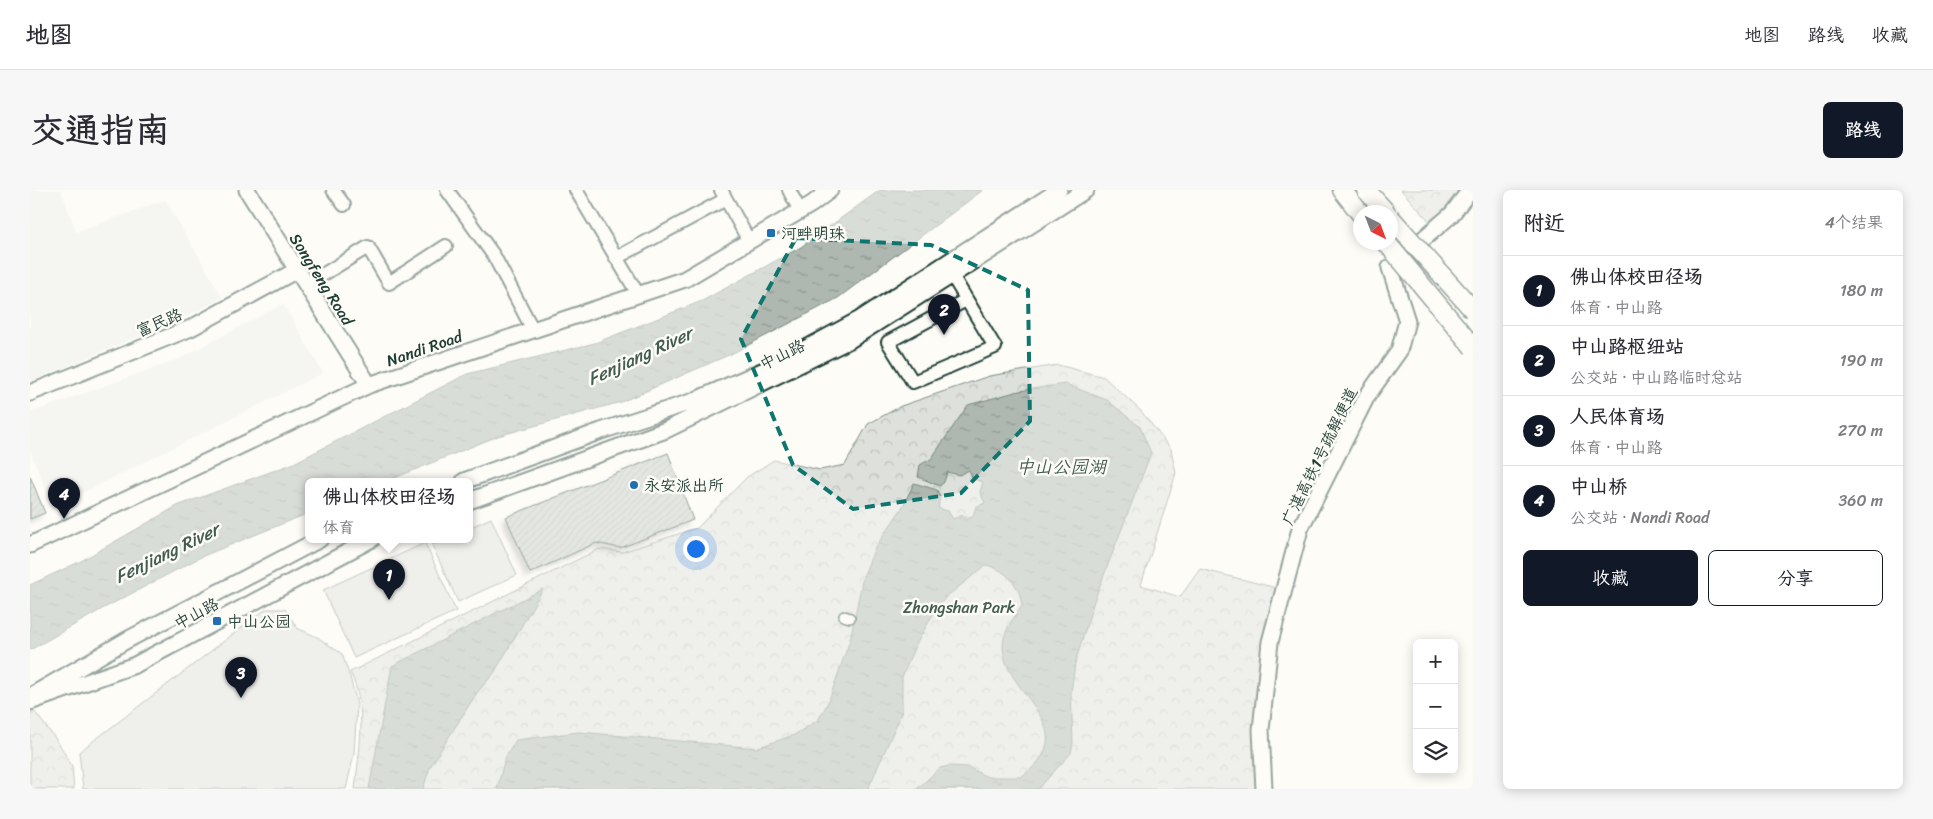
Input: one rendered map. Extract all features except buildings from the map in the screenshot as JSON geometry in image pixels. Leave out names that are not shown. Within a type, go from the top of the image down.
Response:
[{"type":"main road","points":[[1342,190],[1354,205]]},
{"type":"main road","points":[[1366,190],[1380,205]]},
{"type":"main road","points":[[1398,226],[1473,310]]},
{"type":"main road","points":[[1393,250],[1473,346]]},
{"type":"street","name":"Songfeng Road","points":[[247,190],[369,385]]},
{"type":"street","points":[[333,190],[344,205]]},
{"type":"street","points":[[447,190],[494,256],[533,330]]},
{"type":"street","points":[[576,190],[638,294]]},
{"type":"street","points":[[789,190],[800,211]]},
{"type":"street","name":"Nandi Road","points":[[30,545],[369,385],[685,279],[800,211],[830,190]]},
{"type":"street","name":"中山路","points":[[473,500],[666,430],[850,340],[1059,190]]},
{"type":"street","name":"中山路","points":[[472,478],[601,431],[690,402],[771,366],[860,319],[1086,190]]},
{"type":"street","name":"广湛高铁1号疏解便道","points":[[1264,789],[1261,730],[1270,642],[1300,529],[1367,396],[1399,351],[1407,321],[1390,268],[1452,214],[1470,190]]},
{"type":"street","points":[[616,258],[724,195],[749,241]]},
{"type":"street","points":[[306,286],[368,247],[389,283],[446,246]]},
{"type":"street","points":[[948,269],[995,347],[913,382],[888,342],[966,300]]},
{"type":"street","name":"富民路","points":[[30,393],[191,328],[296,270]]},
{"type":"street","name":"中山路","points":[[30,696],[127,640],[312,543]]},
{"type":"street","name":"中山路","points":[[30,702],[135,666],[365,543]]},
{"type":"highlighted area","points":[[796,238],[931,245],[1028,290],[1030,421],[961,493],[853,509],[793,465],[741,339]]},
{"type":"shaded area","points":[[30,190],[61,190],[76,232],[165,200],[223,298],[182,318],[30,382]]},
{"type":"shaded area","points":[[283,304],[323,373],[60,504],[48,494],[30,451],[30,413],[179,359]]},
{"type":"green space","points":[[1401,190],[1462,190],[1454,203],[1432,224]]},
{"type":"green space","name":"Zhongshan Park","points":[[1058,365],[1104,377],[1141,411],[1171,449],[1176,473],[1141,585],[1180,597],[1200,569],[1281,589],[1260,789],[355,789],[361,715],[356,686],[350,672],[599,549],[622,552],[697,528],[747,477],[774,460],[820,470],[845,465],[868,424],[901,406],[989,376]]},
{"type":"green space","points":[[491,518],[517,575],[458,602],[432,545],[437,543],[473,543],[473,526]]},
{"type":"green space","points":[[425,543],[456,611],[354,658],[323,590]]},
{"type":"green space","points":[[266,609],[285,609],[297,628],[317,637],[342,654],[357,704],[354,754],[346,789],[83,789],[79,752]]},
{"type":"green space","points":[[34,711],[58,742],[72,766],[74,789],[30,789],[30,714]]},
{"type":"water","name":"Fenjiang River","points":[[880,190],[983,190],[838,298],[731,354],[621,402],[498,436],[394,478],[305,478],[305,515],[203,556],[104,608],[30,650],[30,585],[81,561],[177,506],[292,464],[467,374],[595,343],[702,301],[801,247]]},
{"type":"water","name":"中山公园湖","points":[[1065,384],[1107,400],[1140,427],[1151,453],[1094,601],[1075,663],[1071,693],[1073,743],[1071,753],[1038,789],[917,789],[940,768],[949,766],[968,767],[987,777],[1021,777],[1040,760],[1047,743],[1045,727],[1038,712],[1016,681],[1007,664],[1003,647],[1007,630],[1022,606],[1021,598],[1015,585],[1006,575],[986,565],[946,597],[936,609],[914,648],[902,677],[902,712],[868,789],[497,789],[505,758],[516,740],[579,732],[756,748],[794,735],[818,720],[828,703],[850,640],[863,577],[875,548],[902,508],[914,483],[937,490],[940,497],[938,508],[948,511],[953,519],[963,515],[972,518],[976,507],[985,503],[980,492],[983,482],[973,479],[969,470],[959,475],[947,472],[944,482],[940,486],[918,477],[920,465],[931,459],[968,405],[1019,391]]},
{"type":"water","points":[[543,589],[494,673],[476,694],[430,767],[423,789],[369,789],[392,666]]},
{"type":"place","name":"河畔明珠","points":[[771,233]]},
{"type":"place","name":"中山路枢纽站","points":[[944,335]]},
{"type":"place","name":"永安派出所","points":[[634,485]]},
{"type":"place","name":"中山桥","points":[[64,519]]},
{"type":"place","name":"佛山体校田径场","points":[[389,600]]},
{"type":"place","name":"中山公园","points":[[217,621]]},
{"type":"place","name":"人民体育场","points":[[241,698]]}]
